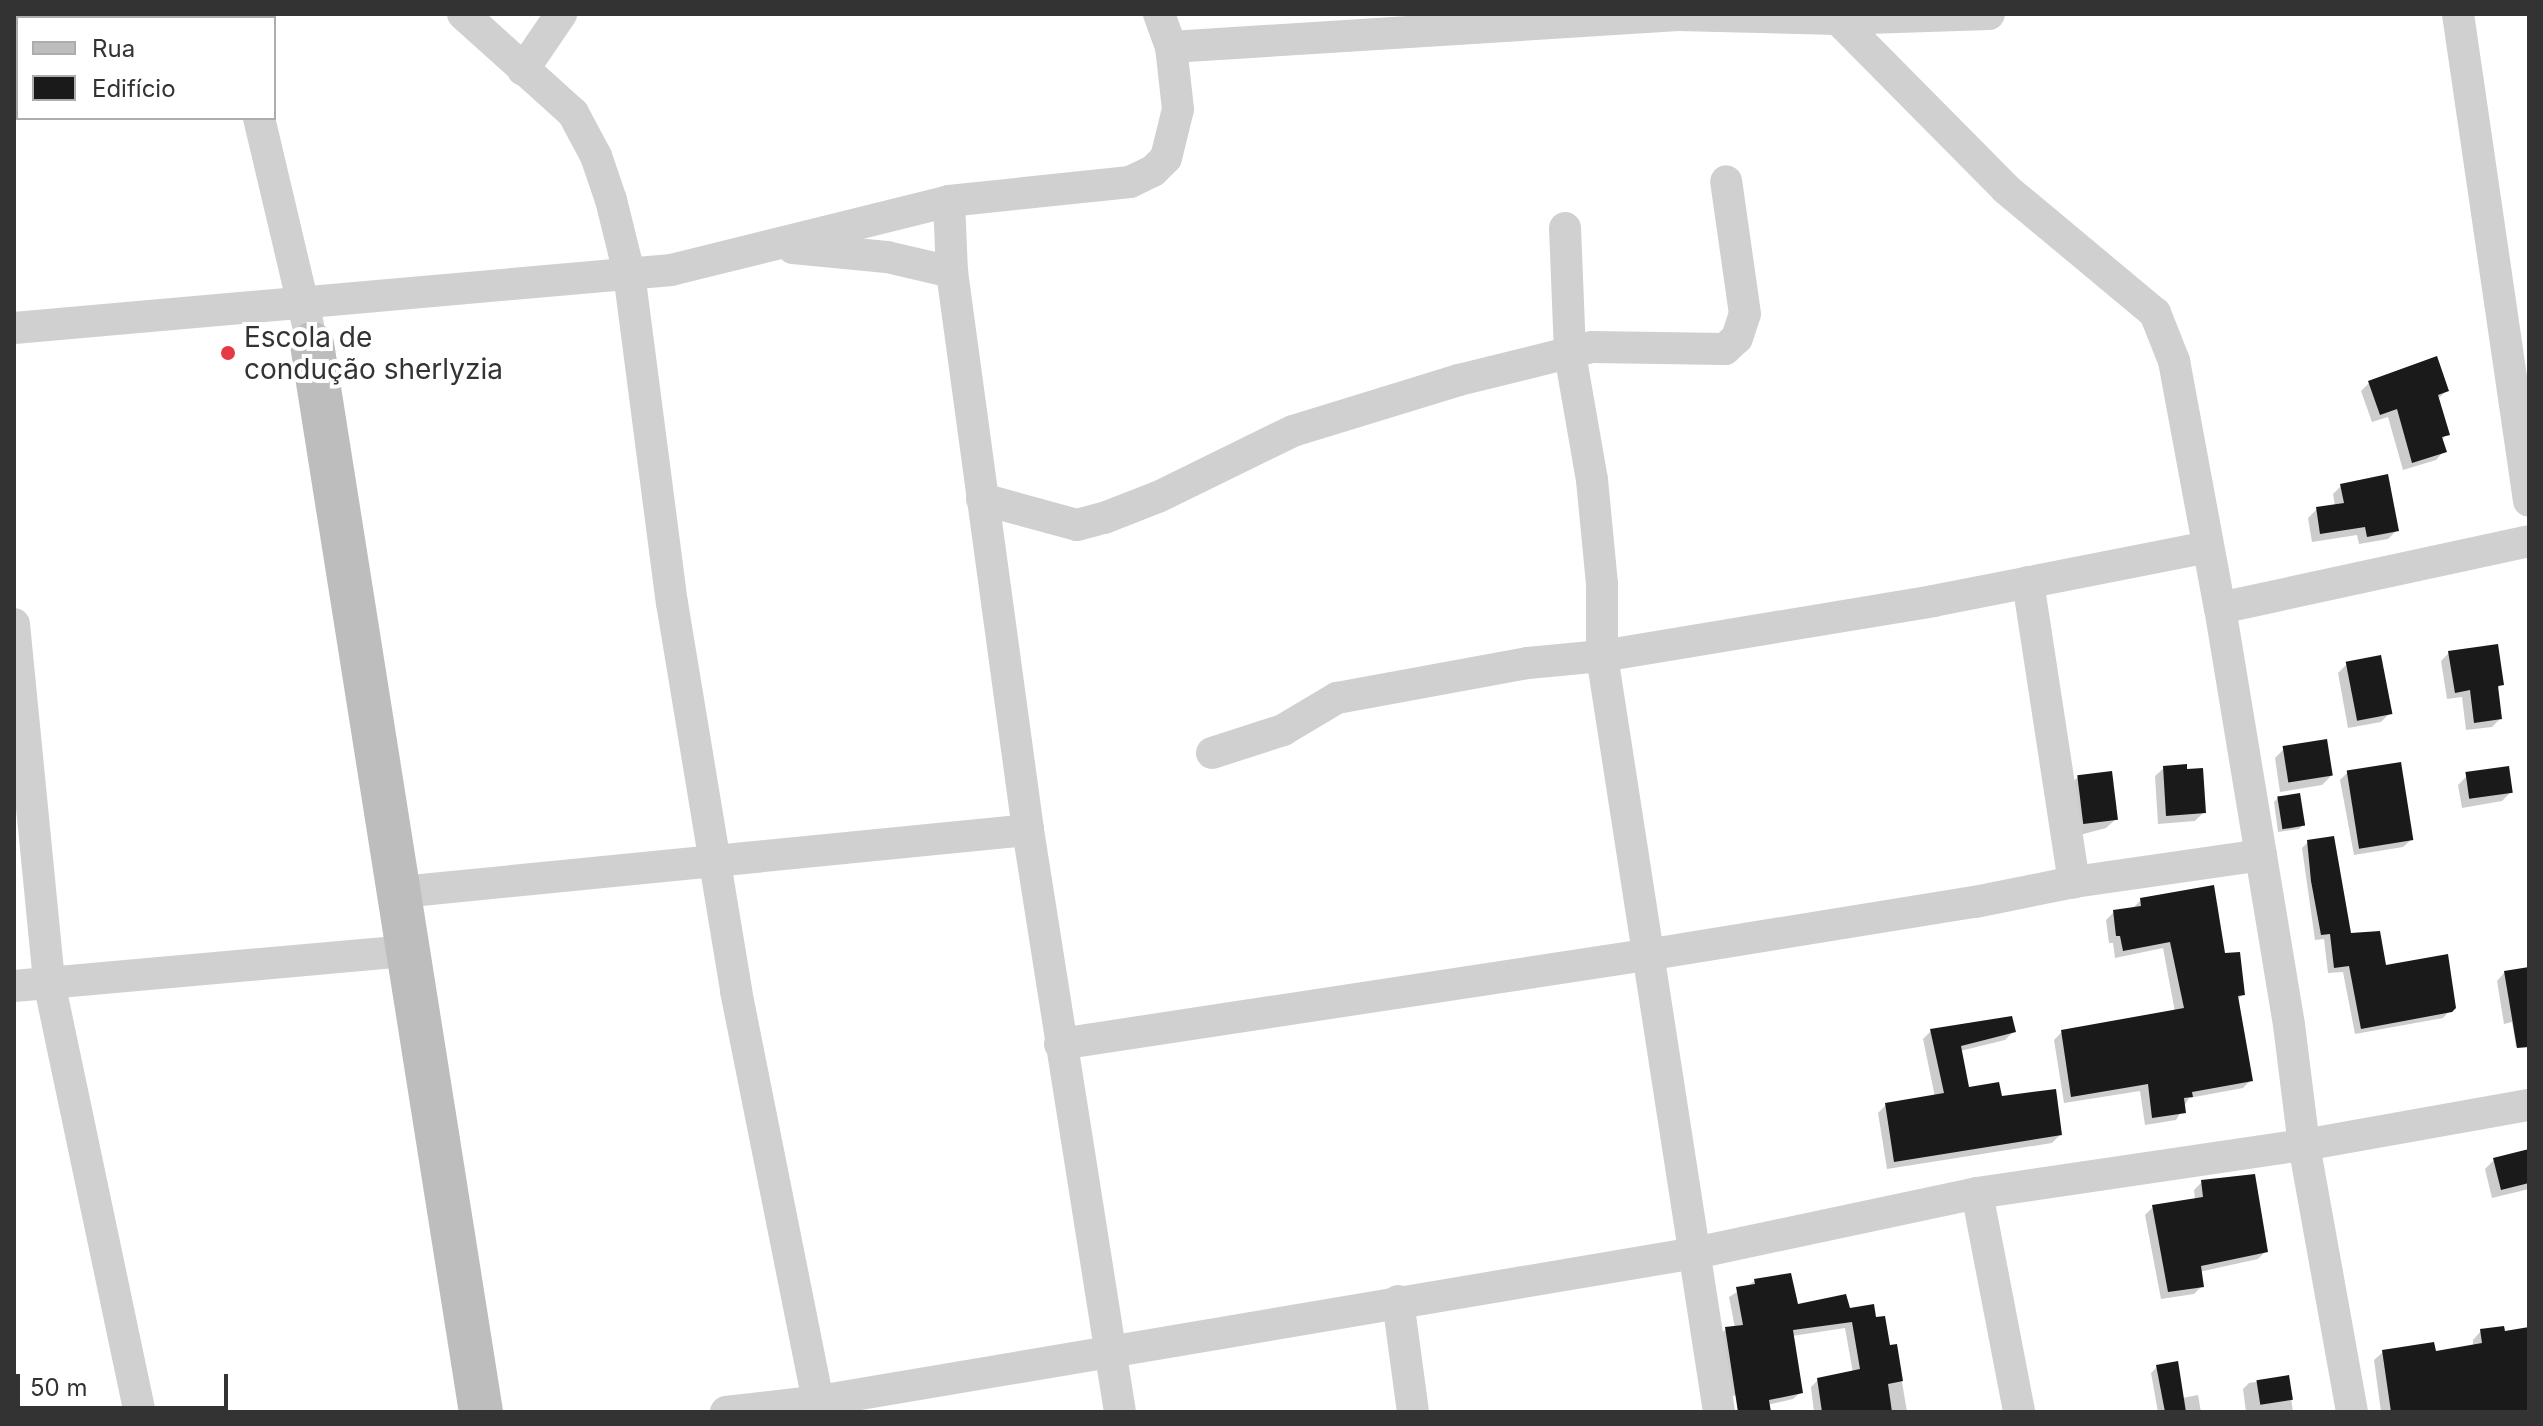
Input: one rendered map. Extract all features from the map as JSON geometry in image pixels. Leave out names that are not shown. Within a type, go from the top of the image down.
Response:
[{"type":"street","points":[[463,14],[573,113],[596,156],[629,273],[672,603],[736,991],[820,1406]]},
{"type":"street","points":[[523,70],[561,14]]},
{"type":"street","points":[[14,328],[308,324],[629,273],[671,270],[949,201],[1130,182],[1153,171],[1166,158],[1178,109],[1171,47],[1159,14]]},
{"type":"street","points":[[1171,47],[1678,15],[1989,14]]},
{"type":"street","points":[[2458,14],[2529,501]]},
{"type":"street","points":[[1835,16],[2006,189],[2155,313],[2174,361],[2220,608],[2289,1025],[2304,1145],[2352,1412]]},
{"type":"street","points":[[259,120],[308,324],[401,892],[481,1412]]},
{"type":"street","points":[[982,499],[1077,525],[1158,497],[1293,431],[1459,380],[1592,347],[1725,349],[1737,338],[1745,314],[1726,181]]},
{"type":"street","points":[[949,201],[952,272],[1028,830],[1120,1412]]},
{"type":"street","points":[[1565,228],[1570,354],[1592,480],[1602,584],[1602,656],[1719,1412]]},
{"type":"street","points":[[774,246],[887,257],[952,272]]},
{"type":"street","points":[[2220,608],[2529,541]]},
{"type":"street","points":[[1212,753],[1283,730],[1337,698],[1528,663],[1602,656],[2028,582],[2207,547]]},
{"type":"street","points":[[2028,582],[2074,882]]},
{"type":"street","points":[[14,624],[49,982],[140,1412]]},
{"type":"street","points":[[401,892],[1028,830]]},
{"type":"street","points":[[1060,1044],[1646,955],[1975,902],[2074,882],[2261,855]]},
{"type":"street","points":[[14,986],[410,951]]},
{"type":"street","points":[[726,1412],[820,1406],[1398,1301],[1695,1253],[1977,1193],[2304,1145],[2529,1105]]},
{"type":"street","points":[[1977,1193],[2019,1412]]},
{"type":"street","points":[[1398,1301],[1413,1412]]},
{"type":"building","points":[[2437,356],[2449,391],[2438,395],[2450,435],[2442,437],[2447,452],[2412,463],[2397,409],[2380,415],[2368,381]]},
{"type":"building","points":[[2388,474],[2399,531],[2367,537],[2365,527],[2320,534],[2316,507],[2344,503],[2340,484]]},
{"type":"building","points":[[2498,644],[2504,685],[2498,686],[2502,719],[2474,723],[2470,690],[2455,693],[2448,651]]},
{"type":"building","points":[[2381,655],[2392,714],[2357,721],[2346,662]]},
{"type":"building","points":[[2327,739],[2333,776],[2288,783],[2283,746]]},
{"type":"building","points":[[2401,762],[2413,840],[2359,849],[2347,771]]},
{"type":"building","points":[[2187,764],[2187,769],[2203,768],[2206,813],[2166,816],[2163,766]]},
{"type":"building","points":[[2509,766],[2513,793],[2469,799],[2465,772]]},
{"type":"building","points":[[2112,771],[2118,820],[2083,824],[2077,775]]},
{"type":"building","points":[[2300,793],[2305,826],[2282,829],[2277,797]]},
{"type":"building","points":[[2334,836],[2351,933],[2380,931],[2386,965],[2448,954],[2456,1008],[2452,1012],[2361,1029],[2349,966],[2334,968],[2330,934],[2321,935],[2311,881],[2307,840]]},
{"type":"building","points":[[2214,885],[2225,953],[2240,952],[2245,995],[2238,996],[2253,1081],[2192,1092],[2193,1097],[2184,1098],[2186,1113],[2152,1118],[2148,1084],[2071,1097],[2061,1030],[2184,1008],[2170,942],[2123,951],[2120,936],[2116,936],[2113,910],[2141,906],[2140,898]]},
{"type":"building","points":[[2529,967],[2529,1047],[2517,1048],[2504,971]]},
{"type":"building","points":[[2012,1016],[2016,1032],[1961,1046],[1969,1087],[1999,1082],[2002,1096],[2056,1089],[2062,1135],[1894,1162],[1885,1103],[1944,1093],[1930,1029]]},
{"type":"building","points":[[2529,1149],[2529,1183],[2501,1190],[2493,1158]]},
{"type":"building","points":[[2255,1174],[2268,1252],[2201,1266],[2204,1287],[2168,1292],[2152,1205],[2203,1197],[2201,1180]]},
{"type":"building","points":[[1791,1273],[1798,1304],[1846,1294],[1850,1308],[1874,1304],[1876,1317],[1885,1316],[1890,1345],[1897,1344],[1903,1381],[1888,1384],[1892,1412],[1822,1412],[1817,1378],[1860,1369],[1852,1322],[1793,1330],[1803,1393],[1769,1400],[1771,1412],[1738,1412],[1725,1327],[1743,1325],[1736,1287],[1755,1284],[1754,1279]]},
{"type":"building","points":[[2504,1326],[2505,1331],[2529,1327],[2529,1412],[2391,1412],[2382,1350],[2434,1342],[2436,1351],[2482,1343],[2480,1329]]},
{"type":"building","points":[[2178,1361],[2186,1412],[2165,1412],[2156,1365]]},
{"type":"building","points":[[2289,1375],[2293,1400],[2260,1405],[2256,1380]]},
{"type":"place","name":"Escola de condução sherlyzia","points":[[228,353]]}]
